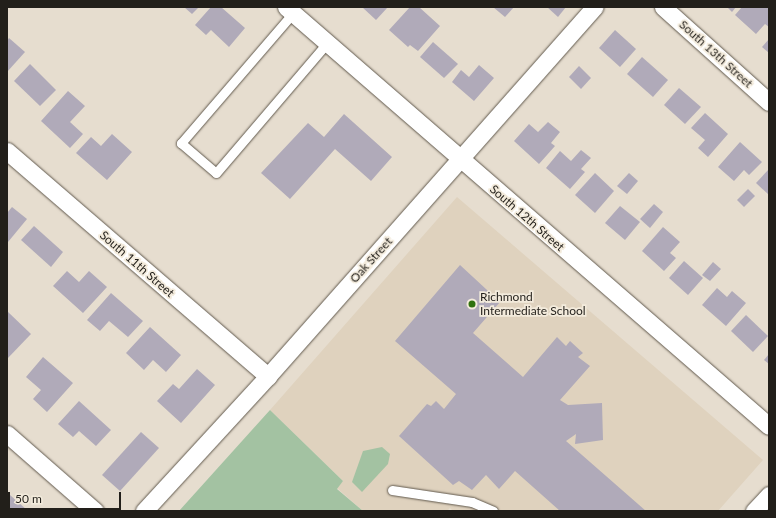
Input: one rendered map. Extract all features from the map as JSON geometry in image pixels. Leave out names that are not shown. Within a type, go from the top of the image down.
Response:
[{"type":"street","name":"Oak Street","points":[[144,511],[268,376],[595,7]]},
{"type":"street","name":"South 13th Street","points":[[663,7],[769,102]]},
{"type":"street","name":"South 12th Street","points":[[290,10],[460,160],[769,426]]},
{"type":"street","name":"South 11th Street","points":[[7,151],[268,376]]},
{"type":"street","points":[[7,434],[95,511]]},
{"type":"street","points":[[754,511],[769,495]]},
{"type":"lane","points":[[290,10],[181,143],[216,173],[327,43]]},
{"type":"lane","points":[[392,490],[472,502],[493,511]]},
{"type":"shaded area","name":"Richmond Intermediate School","points":[[457,197],[763,460],[718,511],[453,511],[450,508],[447,511],[363,511],[337,488],[343,481],[270,410]]},
{"type":"green space","points":[[270,410],[343,481],[337,489],[363,511],[179,511]]},
{"type":"green space","points":[[382,447],[390,454],[388,464],[362,492],[352,482],[363,451]]},
{"type":"building","points":[[184,7],[199,7],[192,14]]},
{"type":"building","points":[[211,7],[221,7],[245,28],[229,47],[211,30],[206,35],[195,25]]},
{"type":"building","points":[[362,7],[388,7],[376,20]]},
{"type":"building","points":[[410,7],[419,7],[440,26],[418,51],[410,45],[408,47],[389,30]]},
{"type":"building","points":[[493,7],[514,7],[505,17]]},
{"type":"building","points":[[547,7],[566,7],[558,17]]},
{"type":"building","points":[[727,7],[736,7],[732,12]]},
{"type":"building","points":[[742,7],[769,7],[769,27],[765,24],[756,34],[735,15]]},
{"type":"building","points":[[615,30],[636,49],[620,67],[599,48]]},
{"type":"building","points":[[9,38],[25,52],[7,72],[7,41]]},
{"type":"building","points":[[769,39],[769,53],[762,47]]},
{"type":"building","points":[[433,42],[458,64],[444,78],[420,57]]},
{"type":"building","points":[[642,57],[668,80],[653,97],[627,74]]},
{"type":"building","points":[[30,64],[56,90],[40,106],[14,81]]},
{"type":"building","points":[[479,65],[494,78],[474,101],[452,82],[461,70],[469,77]]},
{"type":"building","points":[[579,66],[591,78],[581,89],[569,77]]},
{"type":"building","points":[[679,88],[701,107],[685,124],[664,105]]},
{"type":"building","points":[[68,91],[85,106],[70,122],[83,134],[70,148],[41,121]]},
{"type":"building","points":[[705,113],[728,134],[708,157],[698,148],[705,140],[691,128]]},
{"type":"building","points":[[344,114],[392,157],[371,181],[335,149],[290,199],[261,173],[308,123],[324,137]]},
{"type":"building","points":[[548,122],[560,132],[551,143],[555,146],[539,164],[514,141],[529,124],[538,132]]},
{"type":"building","points":[[112,134],[132,152],[107,180],[76,153],[91,137],[101,146]]},
{"type":"building","points":[[740,142],[762,162],[749,175],[744,170],[734,181],[718,167]]},
{"type":"building","points":[[581,150],[591,158],[581,169],[585,172],[570,189],[546,168],[560,151],[571,161]]},
{"type":"building","points":[[769,169],[769,195],[756,183]]},
{"type":"building","points":[[595,173],[614,191],[595,213],[575,195]]},
{"type":"building","points":[[629,173],[638,181],[627,194],[617,186]]},
{"type":"building","points":[[748,189],[755,196],[744,207],[737,200]]},
{"type":"building","points":[[654,204],[663,212],[650,228],[640,219]]},
{"type":"building","points":[[620,206],[640,222],[625,240],[605,223]]},
{"type":"building","points":[[12,207],[27,219],[8,242],[7,213]]},
{"type":"building","points":[[34,226],[63,252],[51,267],[21,240]]},
{"type":"building","points":[[663,227],[680,242],[670,253],[676,258],[664,271],[642,251]]},
{"type":"building","points":[[684,261],[703,278],[688,295],[669,278]]},
{"type":"building","points":[[713,262],[721,269],[710,281],[702,275]]},
{"type":"building","points":[[460,265],[500,302],[473,333],[523,377],[557,337],[566,346],[570,341],[583,353],[578,357],[590,366],[560,400],[568,405],[602,403],[603,440],[575,444],[576,434],[566,441],[646,511],[560,511],[515,471],[499,489],[486,475],[472,490],[459,481],[453,485],[399,436],[427,404],[431,406],[436,401],[444,409],[456,394],[395,341]]},
{"type":"building","points":[[67,271],[79,282],[89,271],[107,287],[83,313],[53,286]]},
{"type":"building","points":[[717,288],[727,297],[732,291],[746,303],[726,326],[702,305]]},
{"type":"building","points":[[111,293],[143,321],[128,337],[109,321],[100,331],[87,320]]},
{"type":"building","points":[[7,311],[31,334],[7,359]]},
{"type":"building","points":[[746,315],[768,336],[753,352],[731,331]]},
{"type":"building","points":[[150,327],[181,355],[166,372],[153,360],[144,370],[126,353]]},
{"type":"building","points":[[769,354],[769,364],[764,360]]},
{"type":"building","points":[[43,357],[73,383],[47,412],[33,399],[41,390],[26,377]]},
{"type":"building","points":[[197,369],[215,385],[181,423],[157,401],[173,384],[179,389]]},
{"type":"building","points":[[79,401],[111,430],[96,446],[79,431],[73,437],[58,424]]},
{"type":"building","points":[[141,432],[159,448],[120,491],[102,475]]},
{"type":"building","points":[[10,495],[27,510],[7,511],[7,498]]},
{"type":"place","name":"Richmond Intermediate School","points":[[472,304]]}]
